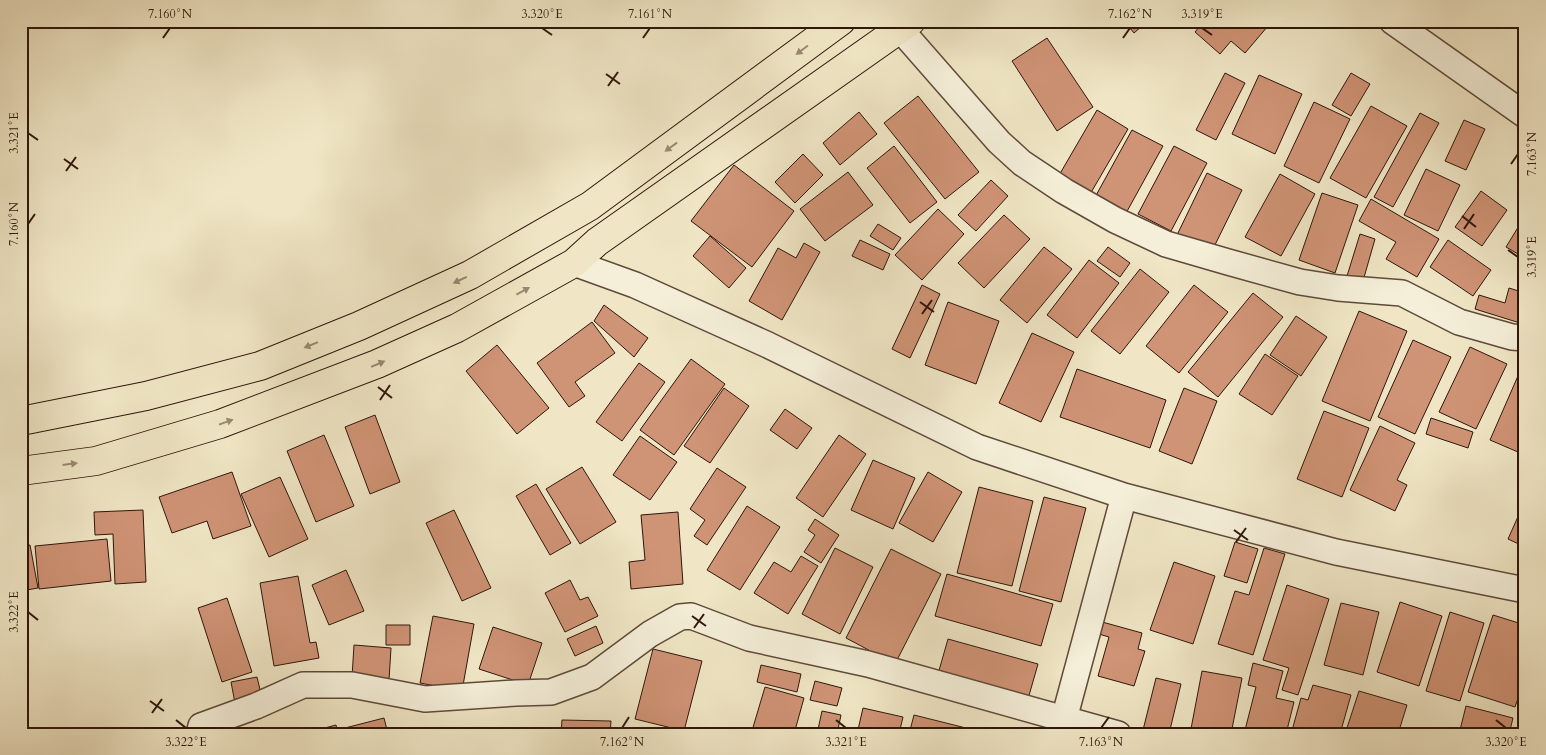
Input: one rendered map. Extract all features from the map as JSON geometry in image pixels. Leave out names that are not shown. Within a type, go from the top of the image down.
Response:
[{"type":"main road","points":[[21,421],[146,396],[260,366],[359,326],[470,275],[590,206],[841,21]]},
{"type":"main road","points":[[21,471],[96,461],[220,424],[377,364],[457,328],[574,263],[597,242],[906,25]]},
{"type":"street","points":[[1392,21],[1525,115]]},
{"type":"street","points":[[906,25],[999,142],[1022,162],[1064,191],[1115,220],[1166,244],[1300,282],[1338,288],[1402,293],[1459,322],[1512,338],[1525,338]]},
{"type":"street","points":[[574,263],[635,285],[768,345],[977,447],[1124,496],[1336,552],[1525,590]]},
{"type":"street","points":[[1063,726],[1124,496]]},
{"type":"street","points":[[199,734],[201,726],[256,706],[303,685],[352,685],[425,699],[551,692],[592,677],[650,634],[680,617],[691,616],[749,638],[868,664],[1063,726],[1118,734]]},
{"type":"building","points":[[1124,21],[1148,21],[1134,33]]},
{"type":"building","points":[[1204,21],[1263,21],[1268,26],[1245,53],[1231,41],[1220,54],[1195,32]]},
{"type":"building","points":[[1047,38],[1093,107],[1057,131],[1012,61]]},
{"type":"building","points":[[1225,73],[1245,83],[1216,140],[1196,130]]},
{"type":"building","points":[[1351,73],[1370,84],[1351,116],[1332,105]]},
{"type":"building","points":[[1259,75],[1302,94],[1275,154],[1232,134]]},
{"type":"building","points":[[918,96],[979,172],[945,199],[884,123]]},
{"type":"building","points":[[1314,102],[1350,119],[1319,183],[1284,166]]},
{"type":"building","points":[[1371,106],[1407,126],[1366,198],[1330,178]]},
{"type":"building","points":[[1097,110],[1128,129],[1089,196],[1058,177]]},
{"type":"building","points":[[859,112],[877,134],[840,165],[823,143]]},
{"type":"building","points":[[1420,113],[1439,123],[1393,207],[1374,197]]},
{"type":"building","points":[[1464,120],[1485,129],[1466,170],[1445,161]]},
{"type":"building","points":[[1132,130],[1163,146],[1125,215],[1094,199]]},
{"type":"building","points":[[894,146],[937,202],[910,223],[867,168]]},
{"type":"building","points":[[1174,146],[1207,163],[1171,231],[1138,214]]},
{"type":"building","points":[[803,154],[823,175],[795,203],[775,182]]},
{"type":"building","points":[[734,165],[794,211],[752,267],[691,221]]},
{"type":"building","points":[[1426,169],[1460,185],[1438,231],[1404,215]]},
{"type":"building","points":[[848,172],[873,205],[825,241],[800,209]]},
{"type":"building","points":[[1207,173],[1242,190],[1212,251],[1177,235]]},
{"type":"building","points":[[1280,174],[1315,194],[1281,256],[1245,237]]},
{"type":"building","points":[[991,180],[1008,196],[976,231],[958,215]]},
{"type":"building","points":[[1481,191],[1507,210],[1482,246],[1455,227]]},
{"type":"building","points":[[1322,193],[1358,205],[1335,273],[1299,260]]},
{"type":"building","points":[[1371,199],[1439,239],[1417,277],[1386,259],[1396,242],[1359,221]]},
{"type":"building","points":[[938,209],[964,234],[922,280],[895,255]]},
{"type":"building","points":[[1004,215],[1030,239],[984,288],[958,263]]},
{"type":"building","points":[[1525,216],[1525,258],[1506,247]]},
{"type":"building","points":[[878,224],[901,238],[893,250],[870,236]]},
{"type":"building","points":[[1360,234],[1375,239],[1363,281],[1347,276]]},
{"type":"building","points":[[710,236],[746,268],[729,288],[693,256]]},
{"type":"building","points":[[860,240],[890,254],[883,270],[852,256]]},
{"type":"building","points":[[1448,240],[1491,270],[1473,296],[1430,267]]},
{"type":"building","points":[[804,243],[820,252],[782,320],[749,301],[778,248],[796,258]]},
{"type":"building","points":[[1044,247],[1072,269],[1027,323],[1000,300]]},
{"type":"building","points":[[1108,247],[1130,263],[1120,277],[1097,261]]},
{"type":"building","points":[[1089,260],[1119,283],[1077,338],[1047,315]]},
{"type":"building","points":[[1140,269],[1169,292],[1120,354],[1091,331]]},
{"type":"building","points":[[922,285],[940,294],[910,358],[892,349]]},
{"type":"building","points":[[1194,285],[1228,312],[1179,373],[1146,346]]},
{"type":"building","points":[[1509,288],[1525,293],[1525,306],[1520,323],[1475,309],[1479,295],[1505,303]]},
{"type":"building","points":[[1253,293],[1283,317],[1218,397],[1188,372]]},
{"type":"building","points":[[948,302],[999,321],[976,384],[925,365]]},
{"type":"building","points":[[604,305],[648,338],[634,357],[594,321]]},
{"type":"building","points":[[1359,311],[1407,331],[1370,421],[1322,401]]},
{"type":"building","points":[[1296,316],[1327,337],[1301,376],[1270,355]]},
{"type":"building","points":[[592,322],[615,353],[575,382],[585,396],[569,407],[537,363]]},
{"type":"building","points":[[1032,333],[1074,352],[1041,422],[999,403]]},
{"type":"building","points":[[1413,340],[1451,357],[1415,434],[1378,417]]},
{"type":"building","points":[[497,345],[549,408],[517,434],[466,371]]},
{"type":"building","points":[[1470,347],[1507,364],[1476,429],[1439,412]]},
{"type":"building","points":[[1265,354],[1298,376],[1272,415],[1239,394]]},
{"type":"building","points":[[691,359],[725,384],[674,455],[640,430]]},
{"type":"building","points":[[639,363],[665,382],[622,441],[596,422]]},
{"type":"building","points":[[1077,369],[1166,400],[1150,448],[1060,417]]},
{"type":"building","points":[[1521,369],[1525,371],[1525,455],[1490,440]]},
{"type":"building","points":[[724,388],[749,406],[710,463],[684,446]]},
{"type":"building","points":[[1184,388],[1217,401],[1192,464],[1159,451]]},
{"type":"building","points":[[785,409],[812,428],[797,449],[770,430]]},
{"type":"building","points":[[1324,411],[1369,428],[1342,497],[1297,479]]},
{"type":"building","points":[[375,415],[400,482],[370,494],[345,427]]},
{"type":"building","points":[[1431,418],[1473,432],[1468,448],[1426,434]]},
{"type":"building","points":[[1380,426],[1415,443],[1397,480],[1407,485],[1395,511],[1350,490]]},
{"type":"building","points":[[324,435],[354,506],[316,522],[287,451]]},
{"type":"building","points":[[839,435],[866,454],[823,517],[796,498]]},
{"type":"building","points":[[640,436],[677,462],[650,500],[613,475]]},
{"type":"building","points":[[873,460],[915,478],[893,529],[851,510]]},
{"type":"building","points":[[582,467],[616,522],[580,544],[546,489]]},
{"type":"building","points":[[717,468],[746,487],[707,545],[694,536],[705,520],[690,509]]},
{"type":"building","points":[[232,472],[251,526],[213,539],[207,521],[172,533],[159,497]]},
{"type":"building","points":[[928,472],[962,492],[933,542],[899,523]]},
{"type":"building","points":[[280,477],[308,539],[269,557],[241,494]]},
{"type":"building","points":[[536,484],[571,543],[550,555],[516,496]]},
{"type":"building","points":[[979,487],[1033,501],[1012,586],[957,573]]},
{"type":"building","points":[[1044,497],[1086,508],[1061,602],[1019,591]]},
{"type":"building","points":[[1525,501],[1525,547],[1508,539]]},
{"type":"building","points":[[747,506],[780,527],[740,590],[707,570]]},
{"type":"building","points":[[143,510],[146,582],[115,584],[113,534],[95,535],[94,512]]},
{"type":"building","points":[[454,510],[491,588],[462,601],[426,523]]},
{"type":"building","points":[[678,512],[683,584],[631,589],[629,562],[645,560],[641,515]]},
{"type":"building","points":[[815,519],[839,535],[821,563],[804,552],[815,535],[808,530]]},
{"type":"building","points":[[107,539],[111,581],[39,589],[35,546]]},
{"type":"building","points":[[1235,542],[1258,549],[1247,583],[1224,576]]},
{"type":"building","points":[[30,545],[38,588],[21,591],[21,547]]},
{"type":"building","points":[[835,548],[873,567],[840,634],[802,614]]},
{"type":"building","points":[[1264,548],[1285,554],[1253,655],[1218,644],[1235,591],[1249,595]]},
{"type":"building","points":[[891,549],[941,574],[895,664],[846,638]]},
{"type":"building","points":[[801,556],[818,566],[788,614],[754,593],[774,562],[791,572]]},
{"type":"building","points":[[1174,562],[1215,576],[1193,644],[1150,630]]},
{"type":"building","points":[[346,570],[364,611],[329,625],[312,585]]},
{"type":"building","points":[[947,574],[1053,604],[1041,646],[935,616]]},
{"type":"building","points":[[298,576],[310,643],[316,642],[319,658],[274,666],[260,583]]},
{"type":"building","points":[[570,580],[580,600],[588,597],[598,616],[565,632],[545,593]]},
{"type":"building","points":[[1287,585],[1329,599],[1298,695],[1282,690],[1289,668],[1263,660]]},
{"type":"building","points":[[227,598],[252,672],[222,682],[198,608]]},
{"type":"building","points":[[1400,602],[1442,616],[1419,686],[1377,672]]},
{"type":"building","points":[[1341,603],[1379,612],[1363,675],[1324,665]]},
{"type":"building","points":[[1450,612],[1484,623],[1460,701],[1426,691]]},
{"type":"building","points":[[1493,615],[1525,625],[1525,678],[1515,707],[1468,692]]},
{"type":"building","points":[[433,616],[474,624],[462,691],[420,683]]},
{"type":"building","points":[[1095,620],[1142,633],[1138,649],[1145,651],[1134,686],[1098,676],[1109,637],[1092,632]]},
{"type":"building","points":[[386,625],[410,625],[410,645],[386,645]]},
{"type":"building","points":[[596,626],[603,643],[575,656],[567,639]]},
{"type":"building","points":[[493,627],[542,643],[528,685],[479,669]]},
{"type":"building","points":[[948,639],[1038,664],[1028,699],[938,674]]},
{"type":"building","points":[[354,645],[391,648],[389,680],[352,677]]},
{"type":"building","points":[[653,649],[702,661],[684,731],[635,719]]},
{"type":"building","points":[[1253,663],[1283,671],[1276,698],[1294,702],[1286,734],[1244,734],[1256,687],[1248,685]]},
{"type":"building","points":[[761,665],[801,674],[797,692],[757,682]]},
{"type":"building","points":[[1202,671],[1242,678],[1231,734],[1190,734]]},
{"type":"building","points":[[257,677],[262,698],[235,703],[231,682]]},
{"type":"building","points":[[1156,678],[1181,684],[1169,734],[1142,734]]},
{"type":"building","points":[[815,681],[842,688],[837,706],[810,700]]},
{"type":"building","points":[[1313,685],[1351,695],[1340,734],[1291,734],[1301,698],[1308,700]]},
{"type":"building","points":[[765,687],[804,698],[794,734],[751,734]]},
{"type":"building","points":[[1359,691],[1407,705],[1398,734],[1345,734]]},
{"type":"building","points":[[1466,706],[1513,718],[1509,734],[1459,734]]},
{"type":"building","points":[[863,708],[903,717],[899,734],[857,734]]},
{"type":"building","points":[[822,711],[841,715],[837,734],[817,734]]},
{"type":"building","points":[[914,715],[966,728],[965,734],[909,734]]},
{"type":"building","points":[[384,718],[388,734],[346,734],[345,728]]},
{"type":"building","points":[[562,720],[611,721],[610,734],[561,734]]},
{"type":"building","points":[[336,725],[338,734],[302,734]]}]
